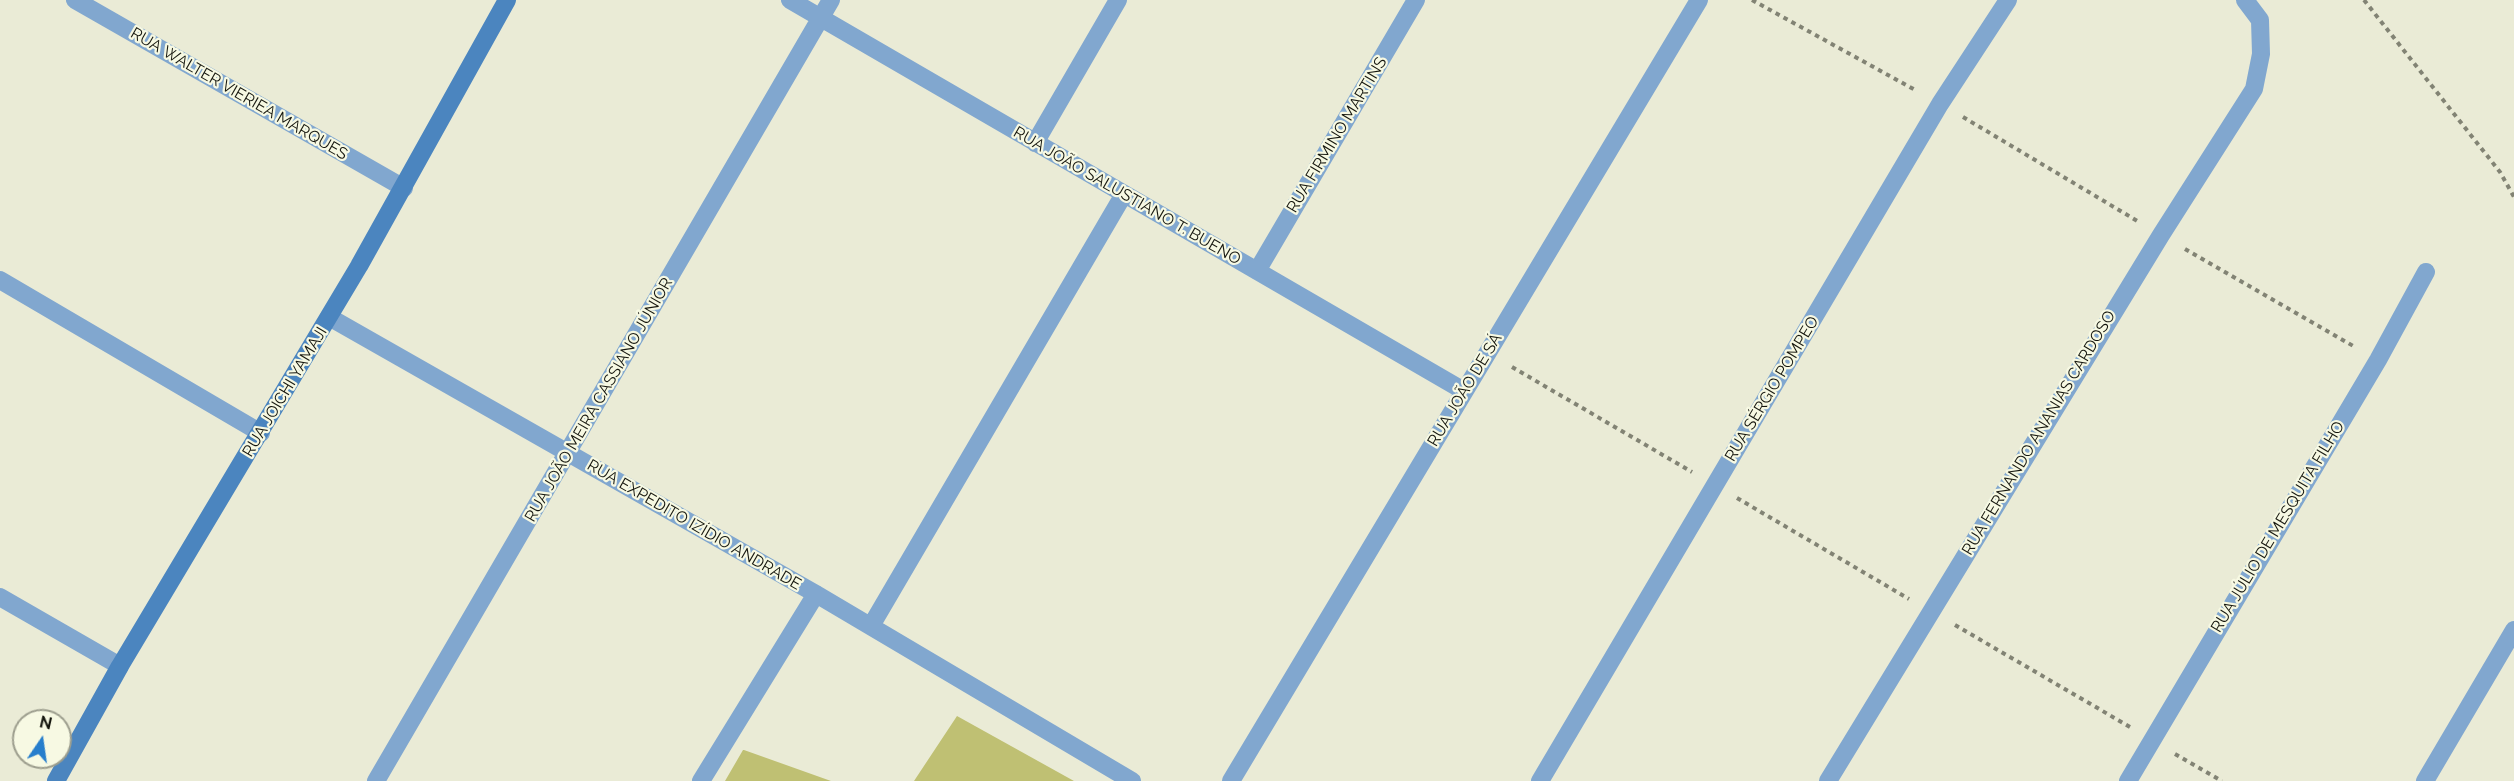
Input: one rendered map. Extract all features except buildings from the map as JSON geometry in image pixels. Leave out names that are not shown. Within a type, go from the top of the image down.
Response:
[{"type":"main road","name":"RUA JOICHI YAMAJI","points":[[56,781],[120,666],[329,318],[404,188],[507,0]]},
{"type":"street","name":"RUA WALTER VIERIEA MARQUES","points":[[75,0],[404,188]]},
{"type":"street","name":"RUA JOÃO SALUSTIANO T. BUENO","points":[[790,0],[1464,391]]},
{"type":"street","name":"RUA JOÃO MEIRA CASSIANO JÚNIOR","points":[[376,781],[831,0]]},
{"type":"street","points":[[1035,143],[1118,0]]},
{"type":"street","name":"RUA FIRMINO MARTINS","points":[[1257,271],[1416,0]]},
{"type":"street","name":"RUA JOÃO DE SÁ","points":[[1231,781],[1699,0]]},
{"type":"street","name":"RUA SÉRGIO POMPEO","points":[[1540,781],[1940,104],[2008,0]]},
{"type":"street","name":"RUA FERNANDO ANANIAS CARDOSO","points":[[1828,781],[2161,235],[2254,89],[2261,54],[2260,20],[2245,0]]},
{"type":"street","points":[[871,626],[1124,194]]},
{"type":"street","name":"RUA JÚLIO DE MESQUITA FILHO","points":[[2128,781],[2378,360],[2426,272]]},
{"type":"street","points":[[0,280],[261,433]]},
{"type":"street","name":"RUA EXPEDITO IZÍDIO ANDRADE","points":[[329,318],[816,594],[1132,781]]},
{"type":"street","points":[[701,781],[816,594]]},
{"type":"street","points":[[0,597],[120,666]]},
{"type":"street","points":[[2425,781],[2514,630]]},
{"type":"path","points":[[1752,0],[1940,104],[2378,360]]},
{"type":"path","points":[[2364,0],[2500,172],[2514,197]]},
{"type":"path","points":[[1488,353],[2222,781]]},
{"type":"shaded area","points":[[957,716],[1074,781],[914,781]]},
{"type":"shaded area","points":[[744,750],[831,781],[725,781]]}]
